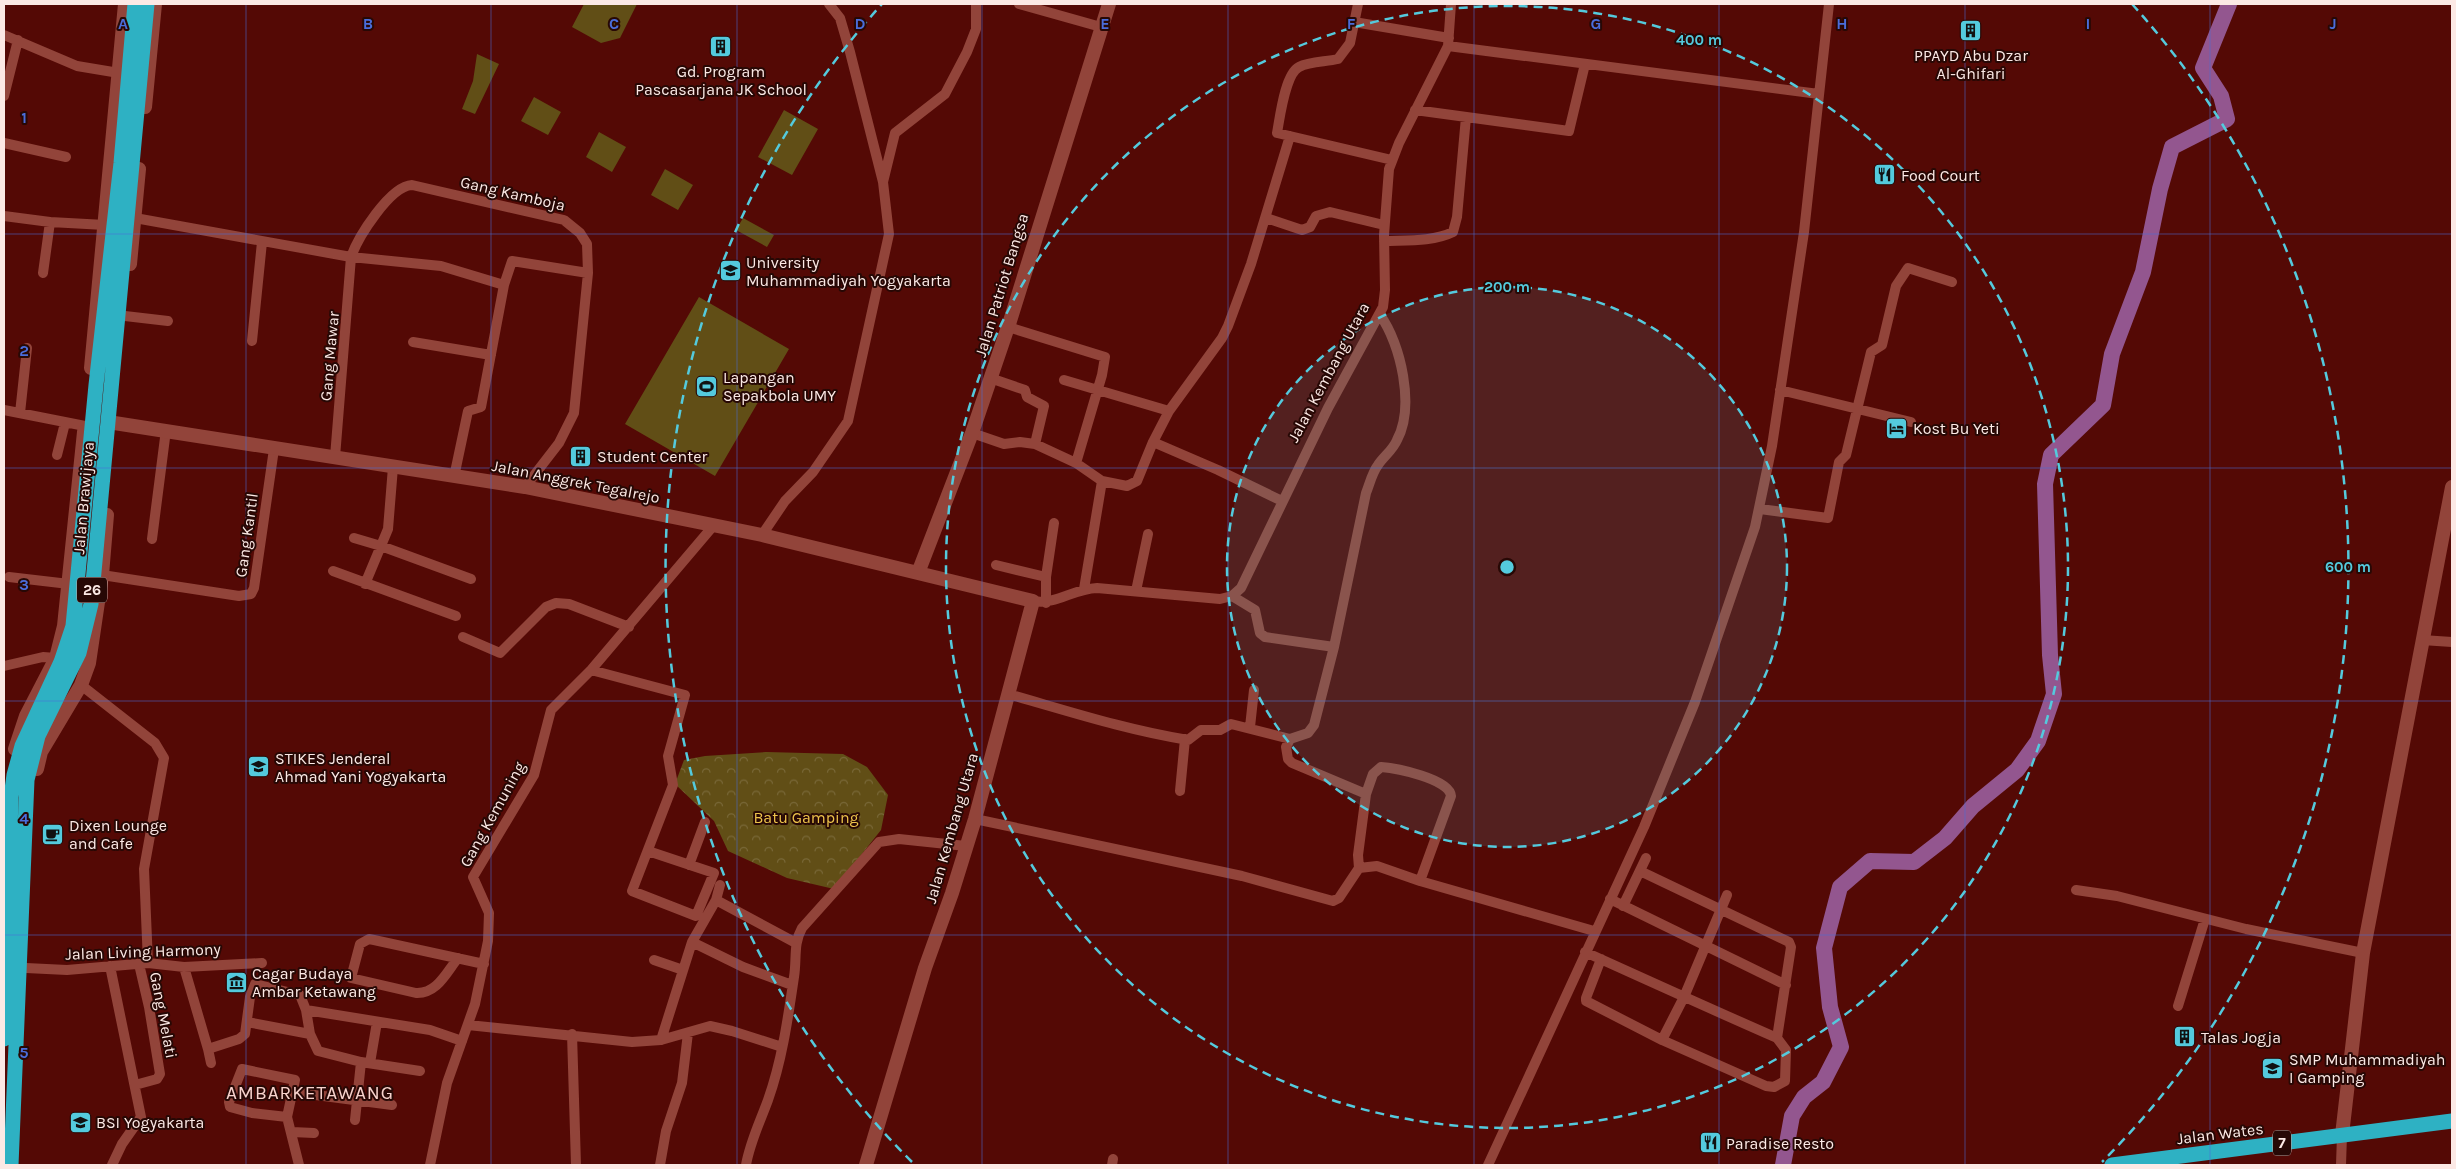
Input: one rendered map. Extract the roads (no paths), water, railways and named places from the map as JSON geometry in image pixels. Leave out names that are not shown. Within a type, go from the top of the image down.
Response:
[{"type":"highway","name":"Jalan Brawijaya","points":[[4,1039],[11,797],[14,774],[22,746],[61,662],[73,626],[96,385],[114,163],[134,4]]},
{"type":"highway","name":"Jalan Brawijaya","points":[[11,1165],[26,780],[38,736],[79,653],[91,604],[125,274],[147,4]]},
{"type":"highway","name":"Jalan Wates","points":[[2112,1165],[2452,1121]]},
{"type":"street","points":[[4,794],[16,742],[26,716],[56,658],[64,626],[105,225],[114,163],[125,4]]},
{"type":"street","points":[[18,1165],[31,795],[41,752],[81,685],[93,642],[102,575],[111,422],[125,316],[125,274],[135,218],[155,4]]},
{"type":"street","points":[[762,535],[785,502],[813,472],[848,421],[889,234],[883,182],[849,48],[840,18],[829,4]]},
{"type":"street","points":[[976,4],[976,29]]},
{"type":"street","points":[[883,182],[895,133],[945,94],[967,52],[985,4]]},
{"type":"street","points":[[1018,4],[1101,27]]},
{"type":"street","name":"Jalan Patriot Bangsa","points":[[918,573],[972,433],[1008,327],[1108,4]]},
{"type":"street","points":[[1358,4],[1350,43],[1338,59],[1305,64],[1293,70],[1288,80],[1277,133],[1392,160]]},
{"type":"street","name":"Jalan Kembang Utara","points":[[1232,596],[1244,583],[1282,501],[1345,375],[1380,315],[1385,297],[1384,225],[1387,177],[1392,160],[1448,42],[1451,4]]},
{"type":"street","points":[[1488,1165],[1594,931],[1644,827],[1695,702],[1760,509],[1804,232],[1829,4]]},
{"type":"street","points":[[1354,22],[1448,42],[1584,64],[1819,94]]},
{"type":"street","points":[[4,35],[77,66],[119,73]]},
{"type":"street","points":[[4,96],[18,40]]},
{"type":"street","points":[[1415,110],[1569,131],[1584,64]]},
{"type":"street","points":[[1384,241],[1418,239],[1446,235],[1453,232],[1457,217],[1466,117]]},
{"type":"street","points":[[972,433],[1004,444],[1020,442],[1035,444],[1076,463],[1102,481],[1127,486],[1134,484],[1141,474],[1153,442],[1168,411],[1225,332],[1241,293],[1266,218],[1290,136]]},
{"type":"street","points":[[4,143],[66,157]]},
{"type":"street","name":"Gang Kamboja","points":[[351,257],[356,245],[392,194],[402,187],[412,185],[569,222],[580,232],[587,244],[588,273],[573,416],[559,443],[525,486]]},
{"type":"street","points":[[1266,218],[1302,230],[1310,227],[1316,216],[1327,212],[1384,225]]},
{"type":"street","points":[[4,216],[50,222],[105,225]]},
{"type":"street","points":[[135,218],[351,257],[441,266],[504,285]]},
{"type":"street","points":[[42,273],[50,222]]},
{"type":"street","points":[[252,341],[262,242]]},
{"type":"street","name":"Gang Mawar","points":[[335,457],[351,257]]},
{"type":"street","points":[[454,477],[468,411],[482,407],[504,285],[512,261],[588,273]]},
{"type":"street","points":[[1760,509],[1828,518],[1840,462],[1846,455],[1871,352],[1882,346],[1896,286],[1909,268],[1950,281]]},
{"type":"street","points":[[1008,694],[1101,721],[1185,739],[1190,739],[1205,729],[1220,730],[1231,724],[1250,727],[1290,739],[1308,733],[1314,725],[1334,647],[1366,493],[1374,471],[1399,438],[1405,400],[1402,372],[1387,327],[1380,315]]},
{"type":"street","points":[[125,316],[168,321]]},
{"type":"street","points":[[1008,327],[1103,356],[1105,363],[1076,463]]},
{"type":"street","points":[[413,342],[491,355]]},
{"type":"street","points":[[20,413],[27,348]]},
{"type":"street","points":[[990,378],[1025,390],[1027,397],[1044,406],[1035,444]]},
{"type":"street","points":[[1064,380],[1168,411]]},
{"type":"street","points":[[1780,390],[1911,422]]},
{"type":"street","points":[[4,410],[85,426]]},
{"type":"street","name":"Jalan Anggrek Tegalrejo","points":[[111,422],[454,477],[525,486],[762,535],[1039,602]]},
{"type":"street","points":[[57,455],[65,423]]},
{"type":"street","points":[[152,539],[166,430]]},
{"type":"street","points":[[1153,442],[1218,470],[1282,501]]},
{"type":"street","name":"Gang Kantil","points":[[102,575],[239,596],[251,594],[254,588],[274,449]]},
{"type":"street","points":[[365,584],[382,546],[390,520],[393,467]]},
{"type":"street","points":[[1084,589],[1102,481]]},
{"type":"street","points":[[2341,1165],[2342,1135],[2363,953],[2452,487]]},
{"type":"street","points":[[1039,602],[1046,577],[1054,524]]},
{"type":"street","name":"Gang Kemuning","points":[[430,1165],[447,1083],[468,1025],[488,941],[489,912],[473,877],[534,775],[550,711],[591,670],[714,525]]},
{"type":"street","points":[[1136,592],[1148,534]]},
{"type":"street","points":[[354,538],[382,546],[471,579]]},
{"type":"street","points":[[996,565],[1046,577]]},
{"type":"street","points":[[333,571],[456,616]]},
{"type":"street","points":[[9,577],[69,584]]},
{"type":"street","points":[[1039,602],[1084,589],[1110,589],[1220,599],[1232,596],[1255,610],[1260,633],[1265,637],[1334,647]]},
{"type":"street","name":"Jalan Kembang Utara","points":[[866,1165],[925,968],[952,893],[975,819],[998,726],[1039,602]]},
{"type":"street","points":[[463,637],[500,653],[546,607],[564,603],[629,626]]},
{"type":"street","points":[[2422,640],[2452,642]]},
{"type":"street","points":[[4,666],[43,657],[56,658]]},
{"type":"street","points":[[591,670],[685,695],[668,756],[673,785],[632,891],[696,916],[714,873],[648,851]]},
{"type":"street","points":[[81,685],[155,743],[164,758],[144,869],[143,963]]},
{"type":"street","points":[[1250,727],[1254,690]]},
{"type":"street","points":[[1180,791],[1185,739]]},
{"type":"street","points":[[1290,739],[1286,747],[1288,758],[1292,763],[1366,794]]},
{"type":"street","points":[[975,819],[1242,876],[1333,901],[1339,898],[1359,868],[1358,855],[1366,794],[1373,774],[1380,767],[1431,779],[1443,783],[1450,789],[1452,796],[1420,881]]},
{"type":"street","points":[[689,865],[706,822]]},
{"type":"street","points":[[746,1165],[758,1124],[768,1100],[782,1048],[792,985],[796,942],[802,928],[879,842],[900,839],[966,846]]},
{"type":"street","points":[[1623,906],[1646,858]]},
{"type":"street","points":[[1359,868],[1377,866],[1420,881],[1594,931]]},
{"type":"street","points":[[1640,871],[1789,942],[1791,946],[1777,1038]]},
{"type":"street","points":[[661,1040],[692,942],[716,900],[720,885]]},
{"type":"street","points":[[2076,890],[2117,896],[2205,919],[2363,953]]},
{"type":"street","points":[[1662,1040],[1684,997],[1728,895]]},
{"type":"street","points":[[1610,899],[1786,985]]},
{"type":"street","points":[[716,900],[796,942]]},
{"type":"street","points":[[2178,1006],[2205,919]]},
{"type":"street","points":[[458,958],[434,990],[427,993],[351,978],[360,944],[369,939],[458,958],[484,964]]},
{"type":"street","points":[[692,942],[743,967],[792,985]]},
{"type":"street","points":[[1585,952],[1777,1038],[1786,1050],[1786,1077],[1780,1085],[1774,1087],[1766,1086],[1662,1040],[1586,1001],[1601,960]]},
{"type":"street","points":[[654,960],[683,970]]},
{"type":"street","name":"Jalan Living Harmony","points":[[26,968],[67,970],[143,963],[184,967],[262,963]]},
{"type":"street","name":"Gang Melati","points":[[134,1085],[156,1078],[160,1074],[143,963]]},
{"type":"street","points":[[110,966],[141,1117],[122,1144],[112,1165]]},
{"type":"street","points":[[184,967],[211,1063]]},
{"type":"street","points":[[208,1049],[239,1039],[245,1034],[252,986],[257,983],[300,995],[306,1010],[314,1046],[321,1053],[420,1071]]},
{"type":"street","points":[[306,1010],[430,1030],[462,1041]]},
{"type":"street","points":[[247,1022],[310,1034]]},
{"type":"street","points":[[355,1120],[356,1099],[377,1022]]},
{"type":"street","points":[[468,1025],[572,1034],[632,1042],[661,1040],[706,1026],[719,1028],[782,1048]]},
{"type":"street","points":[[660,1165],[666,1131],[682,1083],[688,1033]]},
{"type":"street","points":[[572,1034],[576,1165]]},
{"type":"street","points":[[288,1117],[252,1113],[230,1106],[229,1102],[242,1069],[291,1078],[296,1083],[288,1117],[299,1165]]},
{"type":"street","points":[[293,1092],[392,1105]]},
{"type":"street","points":[[292,1132],[314,1133]]},
{"type":"waterway","points":[[1783,1165],[1792,1116],[1804,1097],[1823,1082],[1841,1047],[1830,1007],[1824,948],[1840,887],[1870,861],[1914,862],[1945,838],[1973,806],[2017,770],[2038,741],[2054,694],[2050,655],[2045,484],[2051,455],[2103,405],[2112,354],[2143,272],[2160,189],[2172,147],[2227,119],[2221,96],[2203,68],[2229,4]]},
{"type":"place","name":"PPAYD Abu Dzar Al-Ghifari","points":[[1971,31]]},
{"type":"place","name":"Gd. Program Pascasarjana JK School","points":[[721,47]]},
{"type":"place","name":"Food Court","points":[[1885,175]]},
{"type":"place","name":"University Muhammadiyah Yogyakarta","points":[[730,271]]},
{"type":"place","name":"Lapangan Sepakbola UMY","points":[[707,386]]},
{"type":"place","name":"Kost Bu Yeti","points":[[1897,428]]},
{"type":"place","name":"Student Center","points":[[581,456]]},
{"type":"place","name":"STIKES Jenderal Ahmad Yani Yogyakarta","points":[[259,767]]},
{"type":"place","name":"Dixen Lounge and Cafe","points":[[53,834]]},
{"type":"place","name":"Cagar Budaya Ambar Ketawang","points":[[236,982]]},
{"type":"place","name":"Talas Jogja","points":[[2185,1037]]},
{"type":"place","name":"SMP Muhammadiyah I Gamping","points":[[2273,1068]]},
{"type":"place","name":"BSI Yogyakarta","points":[[80,1122]]},
{"type":"place","name":"Paradise Resto","points":[[1710,1143]]},
{"type":"district","name":"AMBARKETAWANG","points":[[310,1092]]},
{"type":"park label","name":"Batu Gamping","points":[[806,817]]}]
